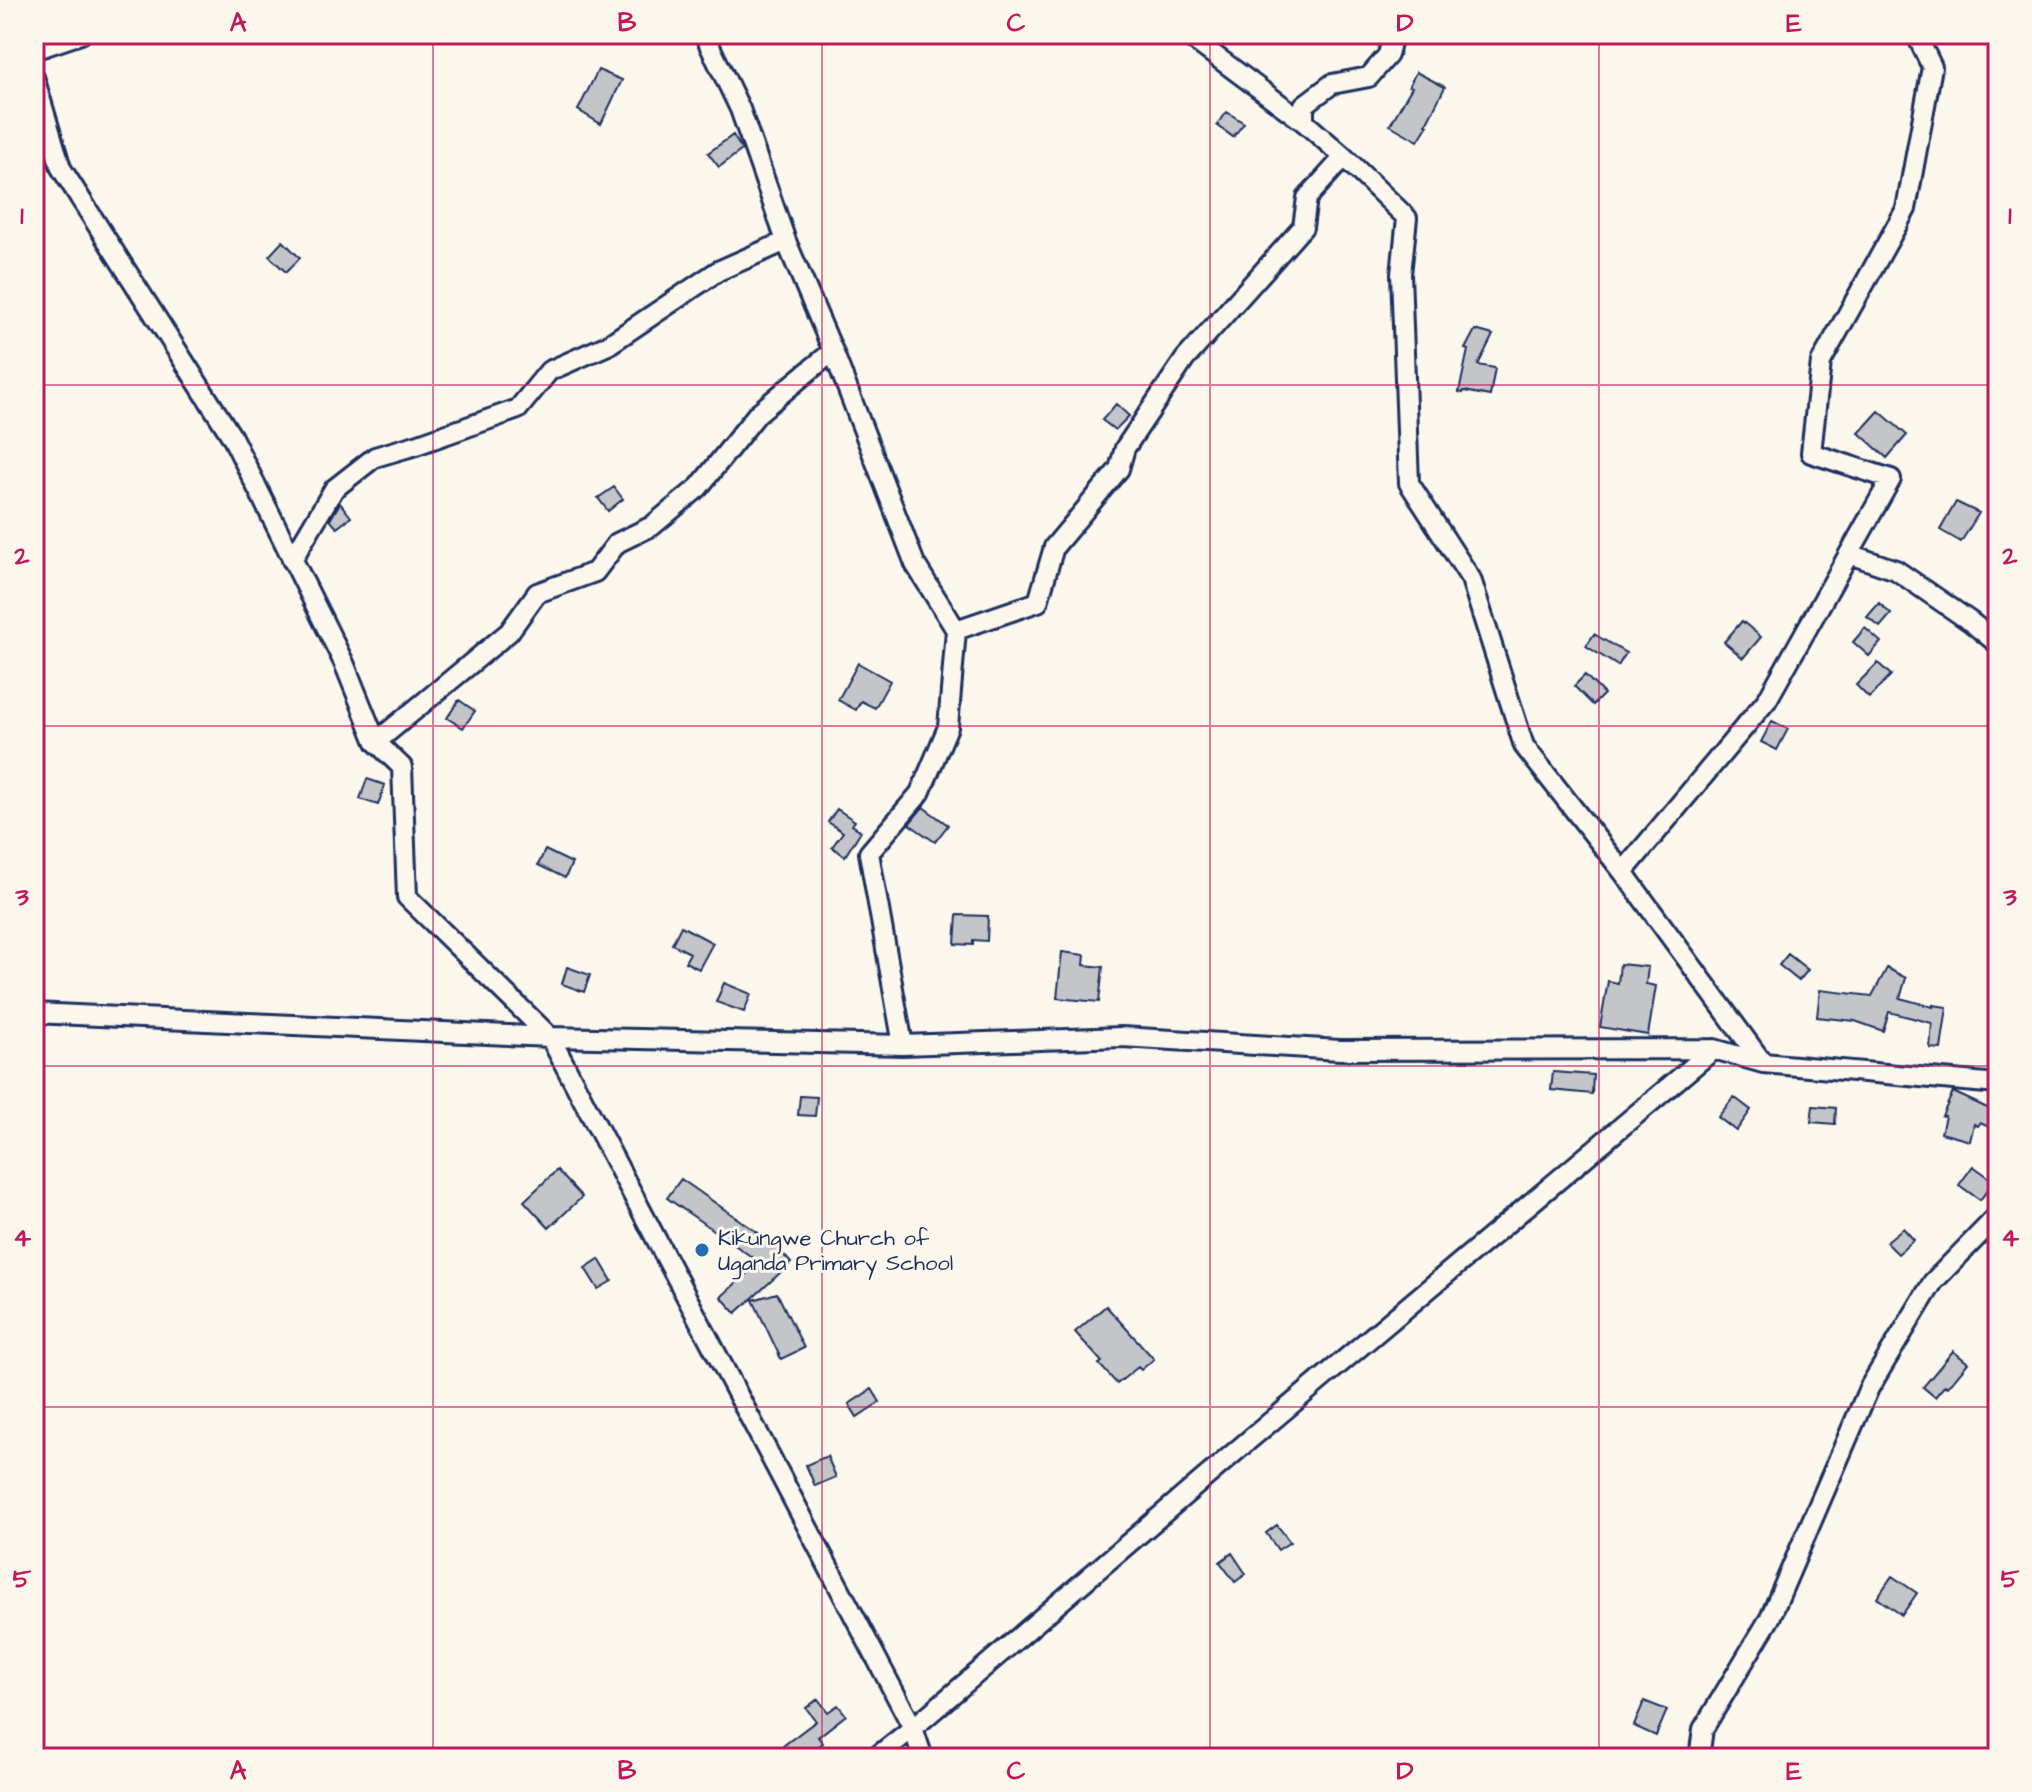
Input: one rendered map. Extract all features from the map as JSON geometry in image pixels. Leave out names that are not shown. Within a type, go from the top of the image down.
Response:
[{"type":"street","points":[[34,50],[81,34]]},
{"type":"street","points":[[704,34],[740,109],[786,241],[833,351],[915,564],[956,630],[948,727],[920,793],[869,853],[903,1045]]},
{"type":"street","points":[[1186,34],[1304,122],[1407,218],[1401,274],[1409,483],[1471,579],[1524,746],[1623,872],[1763,1063]]},
{"type":"street","points":[[1304,122],[1304,105],[1332,84],[1369,77],[1388,55],[1393,34]]},
{"type":"street","points":[[1623,872],[1767,700],[1891,479],[1811,453],[1821,362],[1906,209],[1932,67],[1916,34]]},
{"type":"street","points":[[34,77],[61,168],[232,437],[344,663],[376,742],[402,767],[407,897],[550,1037],[913,1728],[923,1758]]},
{"type":"street","points":[[956,630],[1038,602],[1054,547],[1119,469],[1125,448],[1185,359],[1303,227],[1307,198],[1344,157]]},
{"type":"street","points":[[292,560],[334,489],[375,457],[518,409],[549,371],[608,345],[718,271],[786,241]]},
{"type":"street","points":[[376,742],[509,632],[537,593],[595,572],[617,543],[652,526],[699,487],[758,413],[833,351]]},
{"type":"street","points":[[1849,554],[1896,570],[1998,644]]},
{"type":"street","points":[[34,1013],[550,1037],[903,1045],[1122,1037],[1340,1050],[1714,1049],[1763,1063],[1998,1084]]},
{"type":"street","points":[[875,1758],[1714,1049]]},
{"type":"street","points":[[1699,1758],[1703,1729],[1770,1618],[1869,1388],[1933,1282],[1998,1215]]},
{"type":"building","points":[[598,70],[622,80],[601,124],[578,110]]},
{"type":"building","points":[[1416,72],[1445,87],[1418,141],[1390,125],[1412,87],[1409,86]]},
{"type":"building","points":[[1227,112],[1244,123],[1233,137],[1217,125]]},
{"type":"building","points":[[733,135],[742,150],[719,167],[708,153]]},
{"type":"building","points":[[283,241],[300,258],[286,272],[269,256]]},
{"type":"building","points":[[1475,330],[1493,335],[1478,365],[1495,368],[1490,396],[1459,392],[1468,350],[1465,349]]},
{"type":"building","points":[[1116,404],[1129,416],[1115,430],[1102,420]]},
{"type":"building","points":[[1879,411],[1907,435],[1887,458],[1859,433]]},
{"type":"building","points":[[614,487],[623,499],[608,511],[598,498]]},
{"type":"building","points":[[1956,502],[1979,513],[1961,542],[1940,530]]},
{"type":"building","points":[[340,503],[351,517],[337,528],[330,520]]},
{"type":"building","points":[[1879,603],[1891,614],[1880,627],[1867,617]]},
{"type":"building","points":[[1742,621],[1761,637],[1743,658],[1724,642]]},
{"type":"building","points":[[1865,628],[1881,642],[1869,656],[1853,642]]},
{"type":"building","points":[[1594,634],[1626,653],[1618,666],[1586,646]]},
{"type":"building","points":[[858,663],[890,681],[875,708],[861,701],[856,710],[838,700]]},
{"type":"building","points":[[1878,663],[1891,675],[1869,698],[1856,685]]},
{"type":"building","points":[[1585,675],[1604,694],[1593,705],[1574,686]]},
{"type":"building","points":[[459,700],[475,711],[463,728],[447,718]]},
{"type":"building","points":[[1772,721],[1788,729],[1777,750],[1761,742]]},
{"type":"building","points":[[367,779],[385,785],[378,805],[360,799]]},
{"type":"building","points":[[923,807],[948,825],[935,842],[909,824]]},
{"type":"building","points":[[837,809],[855,821],[852,825],[861,831],[845,856],[832,847],[843,832],[828,822]]},
{"type":"building","points":[[545,850],[572,863],[565,878],[538,865]]},
{"type":"building","points":[[957,915],[988,916],[987,941],[973,940],[973,945],[955,944]]},
{"type":"building","points":[[681,926],[713,943],[699,969],[685,962],[690,953],[672,944]]},
{"type":"building","points":[[1062,952],[1085,955],[1084,965],[1103,967],[1099,1002],[1057,998]]},
{"type":"building","points":[[1788,954],[1808,970],[1799,981],[1779,965]]},
{"type":"building","points":[[1620,964],[1648,967],[1646,984],[1656,986],[1648,1035],[1600,1027],[1608,981],[1618,983]]},
{"type":"building","points":[[567,967],[590,975],[584,992],[562,984]]},
{"type":"building","points":[[1887,968],[1906,978],[1900,998],[1933,1007],[1947,1007],[1941,1049],[1930,1048],[1932,1023],[1889,1012],[1883,1031],[1855,1021],[1817,1017],[1820,990],[1872,996]]},
{"type":"building","points":[[724,983],[751,994],[744,1012],[716,1002]]},
{"type":"building","points":[[1553,1072],[1593,1075],[1592,1094],[1551,1090]]},
{"type":"building","points":[[1953,1092],[1998,1113],[1998,1131],[1980,1123],[1978,1126],[1974,1124],[1970,1141],[1941,1133],[1945,1116],[1942,1116]]},
{"type":"building","points":[[800,1096],[817,1097],[815,1116],[798,1115]]},
{"type":"building","points":[[1734,1097],[1751,1110],[1736,1131],[1718,1117]]},
{"type":"building","points":[[1813,1106],[1836,1108],[1835,1124],[1811,1122]]},
{"type":"building","points":[[1973,1166],[1994,1181],[1980,1200],[1959,1185]]},
{"type":"building","points":[[557,1170],[582,1197],[549,1228],[524,1201]]},
{"type":"building","points":[[681,1179],[774,1244],[791,1263],[736,1313],[721,1297],[759,1262],[667,1198]]},
{"type":"building","points":[[1903,1228],[1914,1240],[1898,1254],[1886,1242]]},
{"type":"building","points":[[599,1259],[612,1281],[598,1289],[585,1268]]},
{"type":"building","points":[[777,1293],[804,1348],[781,1359],[753,1300]]},
{"type":"building","points":[[1106,1306],[1154,1359],[1117,1384],[1075,1332]]},
{"type":"building","points":[[1953,1351],[1968,1363],[1935,1397],[1923,1387]]},
{"type":"building","points":[[872,1389],[880,1402],[857,1417],[849,1404]]},
{"type":"building","points":[[827,1456],[836,1477],[815,1486],[806,1465]]},
{"type":"building","points":[[1277,1525],[1290,1542],[1278,1550],[1266,1533]]},
{"type":"building","points":[[1232,1553],[1246,1574],[1235,1582],[1220,1562]]},
{"type":"building","points":[[1892,1576],[1917,1593],[1902,1615],[1877,1598]]},
{"type":"building","points":[[818,1699],[828,1712],[838,1705],[846,1715],[818,1737],[823,1743],[804,1758],[793,1758],[783,1746],[816,1721],[806,1708]]},
{"type":"building","points":[[1644,1701],[1667,1710],[1656,1736],[1634,1726]]},
{"type":"place","name":"Kikungwe Church of Uganda Primary School","points":[[702,1250]]}]
